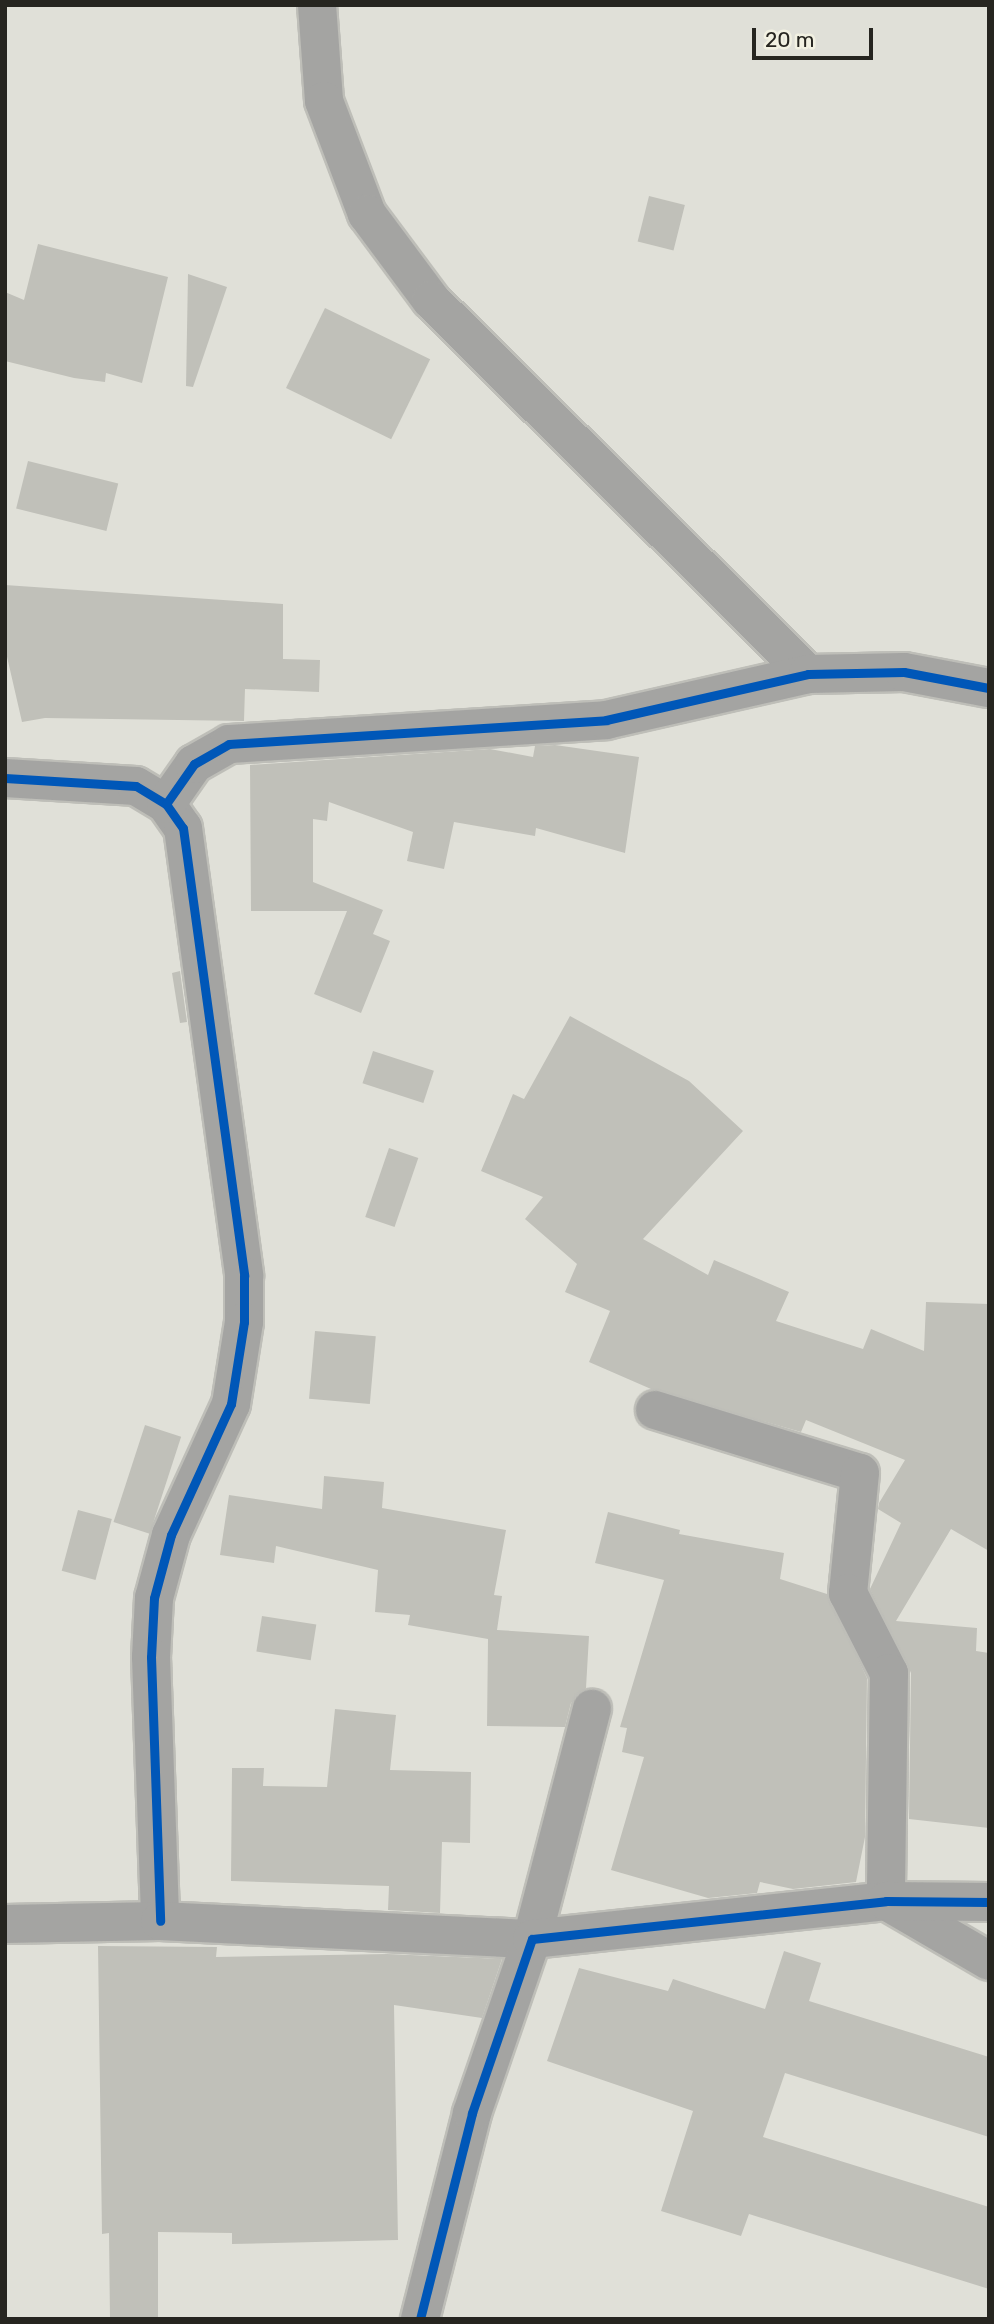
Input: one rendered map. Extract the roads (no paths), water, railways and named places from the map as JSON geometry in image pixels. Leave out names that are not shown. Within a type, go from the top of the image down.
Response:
[{"type":"street","points":[[317,5],[324,101],[367,214],[430,300],[808,674]]},
{"type":"street","points":[[166,804],[194,764],[229,744],[606,720],[808,674],[904,672],[989,688]]},
{"type":"street","points":[[5,778],[119,782],[166,804],[183,828],[244,1276],[244,1322],[231,1404],[171,1535],[154,1598],[151,1657],[160,1921]]},
{"type":"street","points":[[655,1410],[860,1473],[848,1593],[889,1673],[886,1901]]},
{"type":"street","points":[[420,2319],[472,2113],[532,1939],[592,1709]]},
{"type":"street","points":[[5,1924],[160,1921],[532,1939],[886,1901],[989,1902]]},
{"type":"street","points":[[886,1901],[989,1961]]}]
